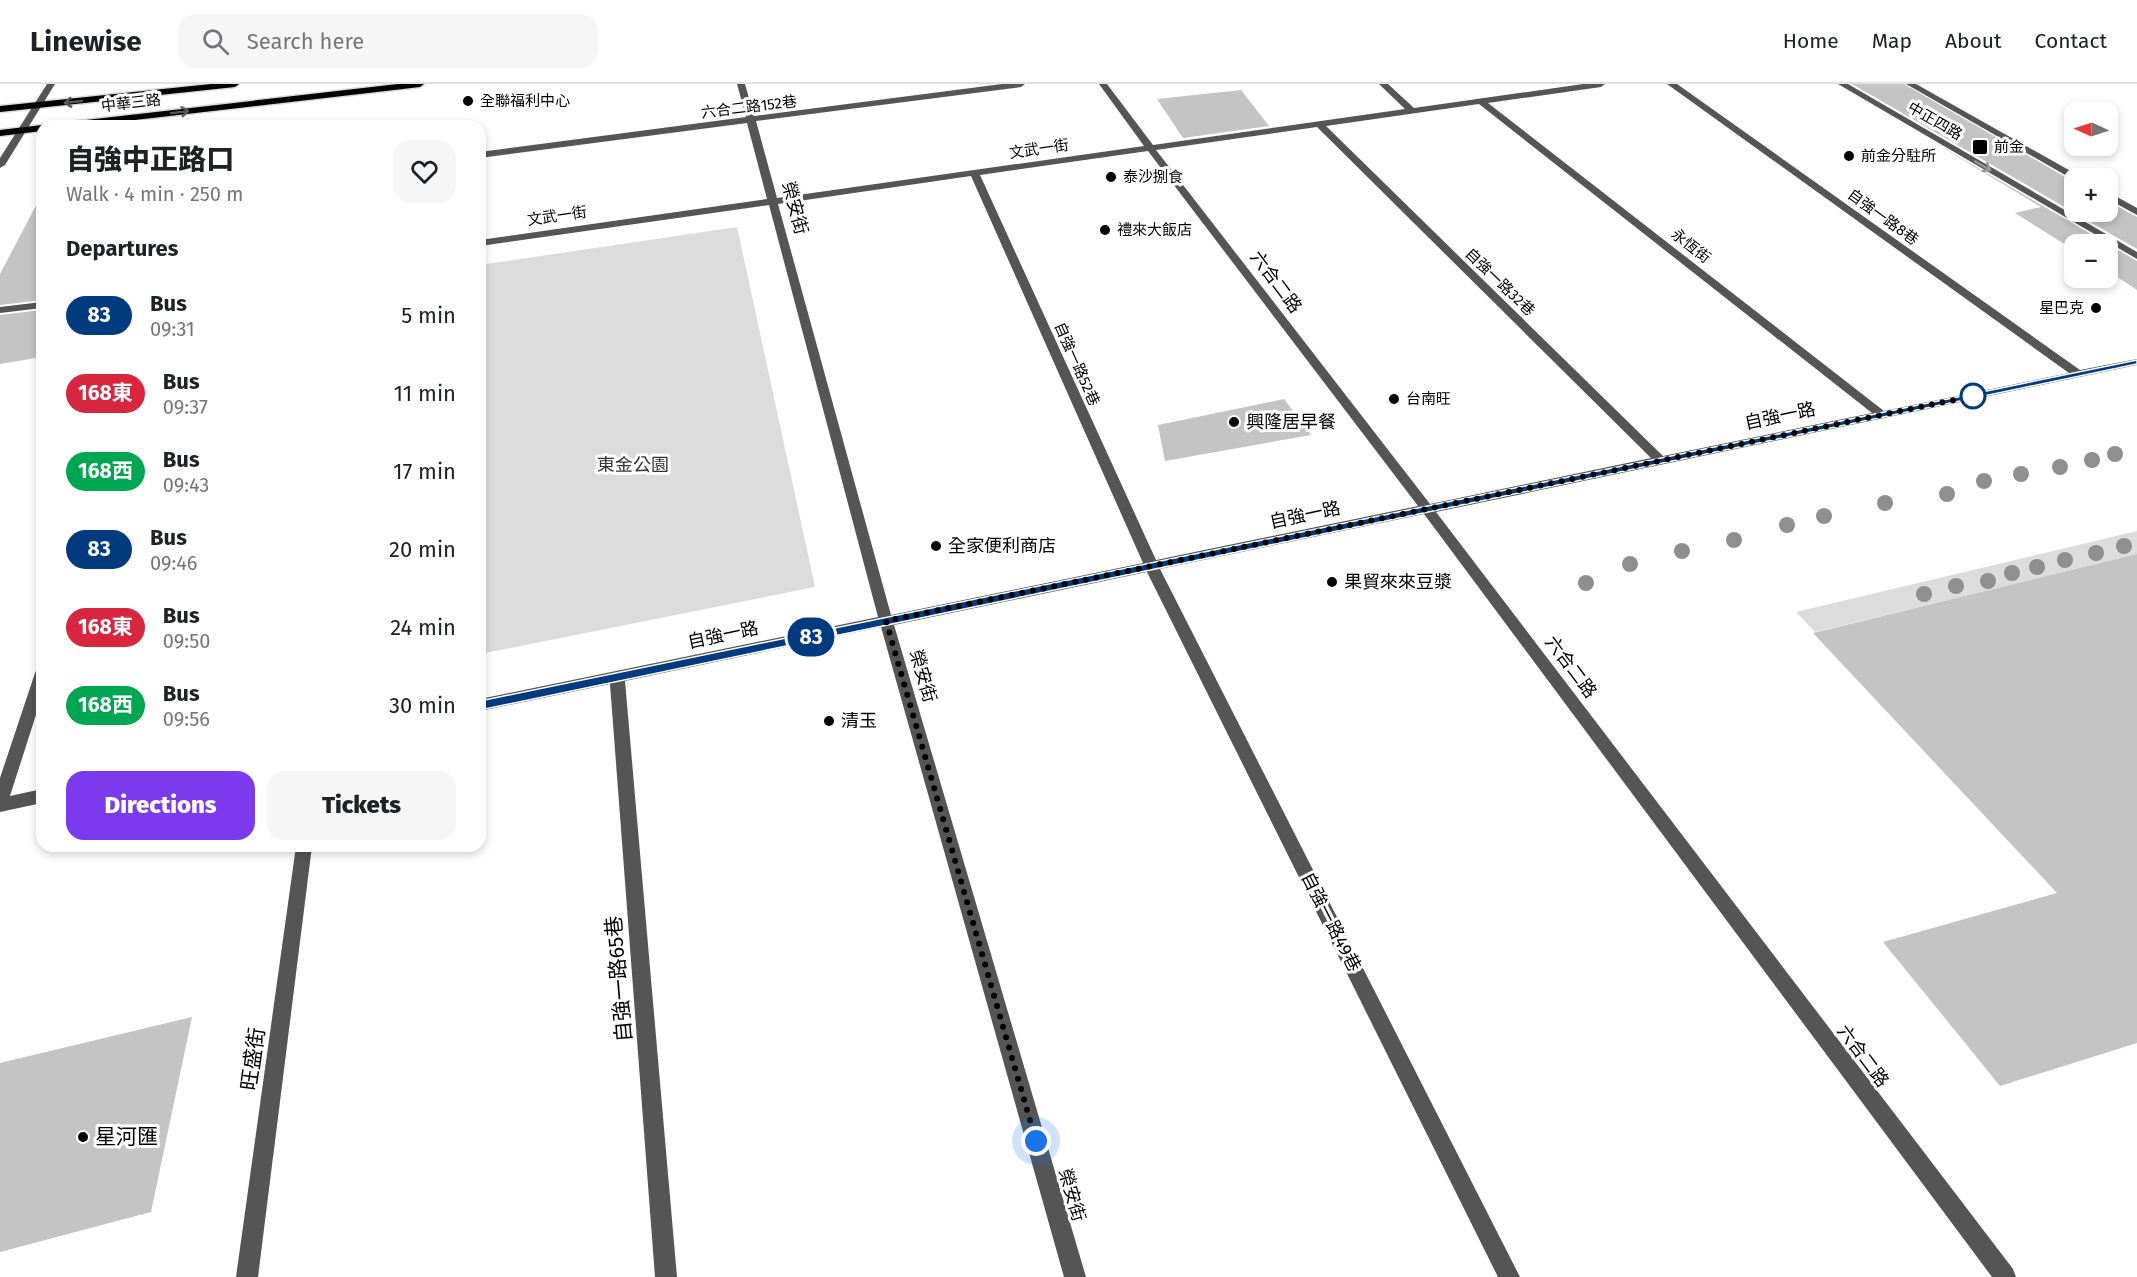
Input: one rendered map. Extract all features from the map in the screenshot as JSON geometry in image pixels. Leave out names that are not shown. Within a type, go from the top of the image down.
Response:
[{"type":"main road","name":"中華三路","points":[[0,109],[235,84]]},
{"type":"main road","name":"中華三路","points":[[111,120],[420,84]]},
{"type":"main road","points":[[0,133],[36,129]]},
{"type":"street","points":[[0,165],[51,84]]},
{"type":"street","name":"榮安街","points":[[741,84],[886,621],[1075,1277]]},
{"type":"street","name":"六合二路152巷","points":[[486,154],[1021,84]]},
{"type":"street","name":"六合二路","points":[[1104,84],[1425,510],[1513,621],[2005,1277]]},
{"type":"street","points":[[1383,84],[1412,111]]},
{"type":"street","name":"文武一街","points":[[486,242],[1601,84]]},
{"type":"street","name":"自強一路8巷","points":[[1671,84],[2078,374]]},
{"type":"street","name":"中正四路","points":[[1842,84],[2137,256]]},
{"type":"street","name":"中正四路","points":[[1910,84],[2064,170]]},
{"type":"street","name":"永恆街","points":[[1481,101],[1882,415]]},
{"type":"street","name":"自強一路32巷","points":[[1318,124],[1661,461]]},
{"type":"street","name":"自強一路52巷","points":[[974,173],[1152,567]]},
{"type":"street","points":[[2118,201],[2137,212]]},
{"type":"street","points":[[0,310],[36,305]]},
{"type":"street","name":"自強一路","points":[[486,704],[2137,362]]},
{"type":"street","name":"自強一路49巷","points":[[1152,567],[1509,1277]]},
{"type":"street","name":"自強一路65巷","points":[[617,677],[666,1277]]},
{"type":"street","points":[[36,692],[0,804],[36,797]]},
{"type":"street","name":"旺盛街","points":[[247,1277],[303,852]]},
{"type":"green space","name":"東金公園","points":[[737,227],[815,587],[486,653],[486,264]]},
{"type":"green space","points":[[2137,531],[2137,554],[1815,632],[1796,612]]},
{"type":"building","points":[[1852,84],[1904,84],[2064,176],[2064,207]]},
{"type":"building","points":[[1241,90],[1269,126],[1183,138],[1157,99]]},
{"type":"building","points":[[1920,134],[2064,218],[2064,222],[2070,222],[2091,234],[2064,234],[2064,244],[2015,213],[2041,207]]},
{"type":"building","points":[[36,205],[36,301],[0,305],[0,274]]},
{"type":"building","points":[[2118,207],[2137,217],[2137,249],[2118,238],[2118,234],[2111,234],[2090,222],[2118,222]]},
{"type":"building","points":[[2118,250],[2137,261],[2137,290],[2118,278]]},
{"type":"building","points":[[36,311],[36,358],[0,364],[0,315]]},
{"type":"building","points":[[1284,399],[1311,435],[1165,461],[1158,425]]},
{"type":"building","points":[[2137,554],[2137,1043],[2000,1086],[1883,942],[2057,893],[1813,633]]},
{"type":"building","name":"星河匯","points":[[192,1017],[151,1212],[0,1252],[0,1063]]},
{"type":"bus line","name":"83","points":[[486,704],[2137,362]]},
{"type":"place","name":"全聯福利中心","points":[[468,101]]},
{"type":"place","name":"前金","points":[[1980,147]]},
{"type":"place","name":"前金分駐所","points":[[1849,156]]},
{"type":"place","name":"泰沙捌食","points":[[1111,177]]},
{"type":"place","name":"禮來大飯店","points":[[1105,230]]},
{"type":"place","name":"星巴克","points":[[2096,308]]},
{"type":"place","name":"台南旺","points":[[1394,399]]},
{"type":"place","name":"興隆居早餐","points":[[1234,422]]},
{"type":"place","name":"全家便利商店","points":[[936,546]]},
{"type":"place","name":"果貿來來豆漿","points":[[1332,582]]},
{"type":"place","name":"清玉","points":[[829,721]]},
{"type":"place","name":"星河匯","points":[[83,1137]]},
{"type":"route","points":[[1036,1141],[886,621],[1973,396]]}]
